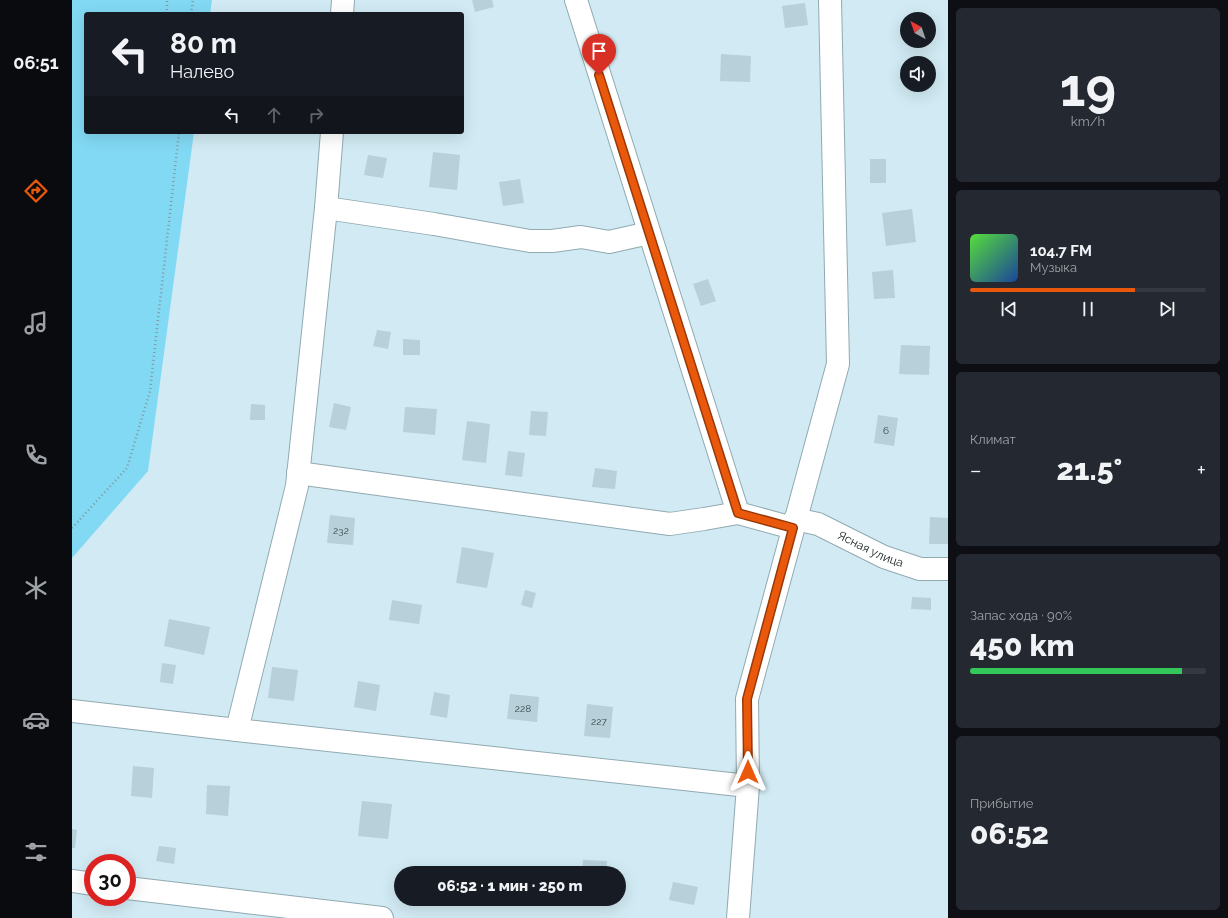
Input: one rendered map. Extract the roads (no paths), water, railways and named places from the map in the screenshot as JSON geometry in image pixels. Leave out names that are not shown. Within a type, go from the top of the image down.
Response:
[{"type":"street","points":[[342,12],[343,0]]},
{"type":"street","points":[[298,473],[670,524],[738,513],[576,0]]},
{"type":"street","points":[[738,918],[748,786],[747,699],[838,364],[830,0]]},
{"type":"street","points":[[237,730],[297,486],[326,208],[332,134]]},
{"type":"street","points":[[326,208],[434,224],[530,241],[552,241],[580,237],[609,242],[649,233]]},
{"type":"street","name":"Ясная улица","points":[[738,513],[794,524],[818,524],[884,556],[920,569],[948,569]]},
{"type":"street","points":[[72,711],[748,786]]},
{"type":"street","points":[[72,882],[84,883]]},
{"type":"street","points":[[136,889],[382,918]]}]
